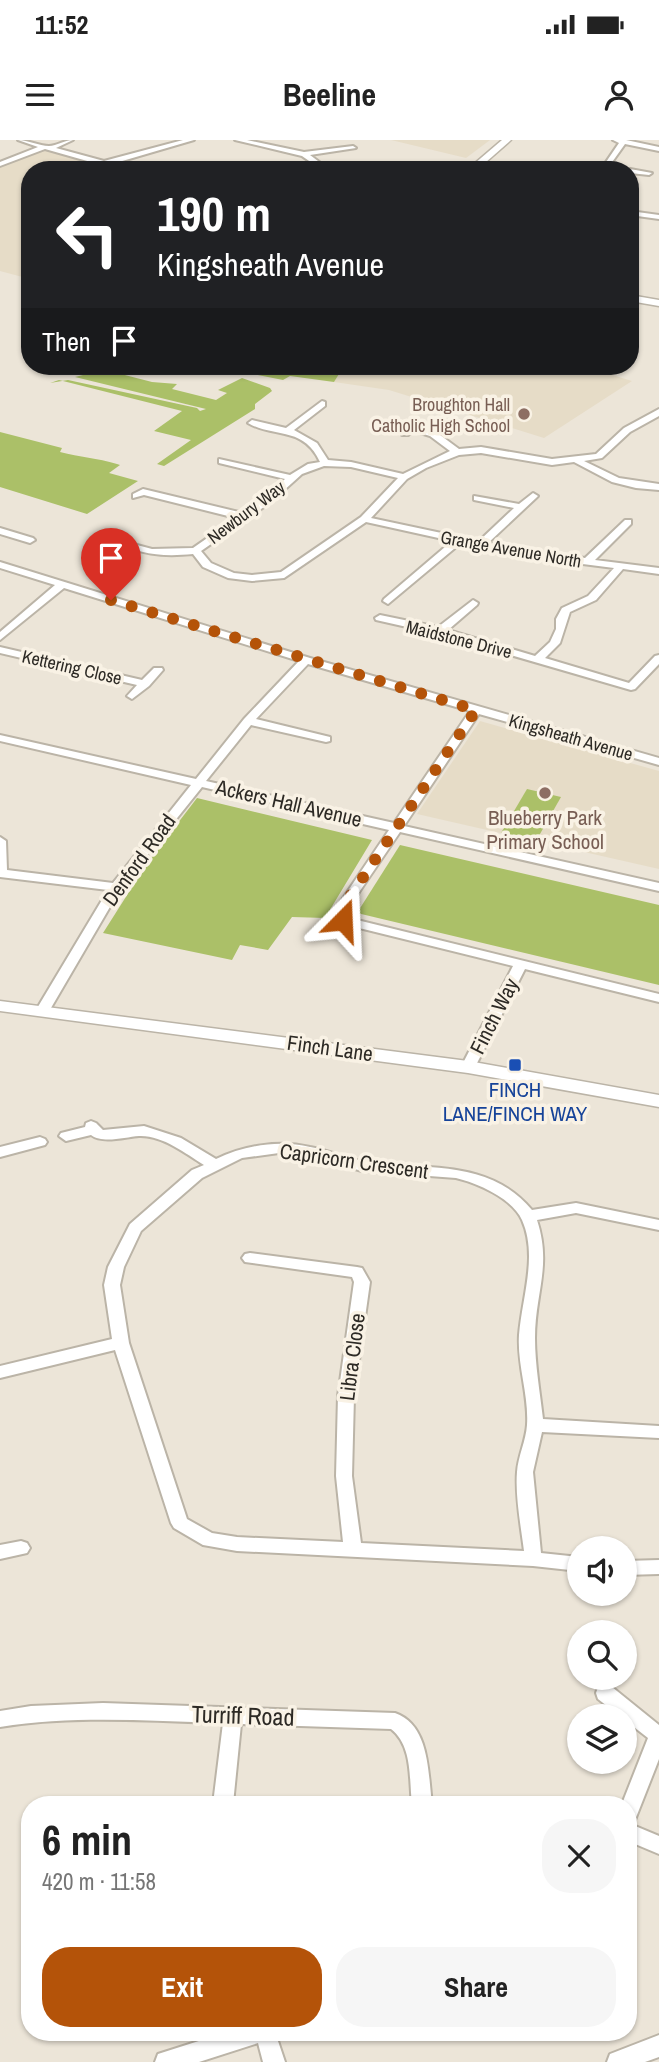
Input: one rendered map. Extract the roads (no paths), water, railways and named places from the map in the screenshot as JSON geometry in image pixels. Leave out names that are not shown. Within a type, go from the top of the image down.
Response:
[{"type":"street","points":[[20,140],[95,161]]},
{"type":"street","points":[[0,164],[39,144],[58,145],[70,140]]},
{"type":"street","points":[[116,161],[191,140]]},
{"type":"street","points":[[238,140],[304,154],[353,148]]},
{"type":"street","points":[[482,161],[507,140]]},
{"type":"street","points":[[609,161],[619,141],[659,149]]},
{"type":"street","points":[[39,144],[58,145]]},
{"type":"street","points":[[304,154],[314,161]]},
{"type":"street","points":[[639,172],[649,173]]},
{"type":"street","points":[[639,214],[659,217]]},
{"type":"street","points":[[639,300],[659,303]]},
{"type":"street","points":[[287,431],[322,404]]},
{"type":"street","points":[[405,433],[413,428],[433,434],[457,452],[481,450],[552,462],[577,460],[599,456],[627,430],[659,412]]},
{"type":"street","points":[[252,424],[287,431],[312,441],[322,453],[325,463]]},
{"type":"street","name":"Newbury Way","points":[[404,477],[349,464],[325,463],[306,468],[275,496],[242,516],[196,551],[207,565],[232,576],[252,578],[285,575],[364,519],[404,477],[457,452]]},
{"type":"street","points":[[211,468],[232,454]]},
{"type":"street","points":[[577,460],[601,477],[659,487]]},
{"type":"street","points":[[222,461],[292,478]]},
{"type":"street","points":[[135,496],[143,492],[242,516]]},
{"type":"street","points":[[480,545],[533,496]]},
{"type":"street","points":[[477,498],[521,507]]},
{"type":"street","name":"Grange Avenue North","points":[[364,519],[480,545],[619,568],[659,571]]},
{"type":"street","points":[[587,562],[628,522]]},
{"type":"street","points":[[0,531],[30,540]]},
{"type":"street","points":[[102,539],[112,536],[131,548],[158,555],[196,551]]},
{"type":"street","points":[[388,601],[458,541]]},
{"type":"street","name":"Kingsheath Avenue","points":[[0,565],[306,660],[659,762]]},
{"type":"street","name":"Maidstone Drive","points":[[538,659],[555,643],[566,610],[592,598],[619,568]]},
{"type":"street","points":[[0,637],[62,585]]},
{"type":"street","points":[[440,631],[473,603]]},
{"type":"street","name":"Maidstone Drive","points":[[380,618],[440,631],[631,687],[659,658]]},
{"type":"street","name":"Kettering Close","points":[[0,650],[145,684]]},
{"type":"street","name":"Denford Road","points":[[43,1010],[116,887],[248,721],[306,660]]},
{"type":"street","points":[[132,696],[158,670]]},
{"type":"street","points":[[476,710],[341,910],[343,920],[659,998]]},
{"type":"street","points":[[248,721],[327,739]]},
{"type":"street","name":"Ackers Hall Avenue","points":[[0,738],[659,887]]},
{"type":"street","points":[[0,841],[0,872],[116,887]]},
{"type":"street","name":"Finch Way","points":[[468,1067],[520,965]]},
{"type":"street","name":"Finch Lane","points":[[0,1006],[468,1067],[659,1101]]},
{"type":"street","points":[[65,1136],[93,1128],[99,1135],[144,1131],[176,1141],[214,1164]]},
{"type":"street","points":[[0,1152],[40,1142]]},
{"type":"street","name":"Capricorn Crescent","points":[[528,1216],[503,1193],[472,1177],[456,1173],[362,1166],[309,1152],[279,1148],[239,1154],[197,1174],[135,1228],[123,1248],[112,1285],[121,1343],[180,1523],[209,1540],[218,1541],[567,1563]]},
{"type":"street","points":[[533,1559],[525,1472],[535,1425],[527,1337],[537,1259],[536,1240],[528,1216],[576,1208],[659,1225]]},
{"type":"street","name":"Libra Close","points":[[250,1258],[357,1272],[362,1282],[346,1396],[344,1476],[353,1549]]},
{"type":"street","points":[[0,1372],[121,1343]]},
{"type":"street","points":[[535,1425],[659,1432]]},
{"type":"street","points":[[0,1552],[21,1548]]},
{"type":"street","points":[[637,1568],[659,1567]]},
{"type":"street","points":[[605,1693],[659,1735],[635,1796]]},
{"type":"street","name":"Turriff Road","points":[[0,1719],[31,1714],[103,1711],[395,1721],[405,1726],[415,1749],[421,1796]]},
{"type":"street","points":[[224,1796],[233,1714]]},
{"type":"street","points":[[637,1836],[659,1846]]},
{"type":"street","points":[[166,2062],[231,2041]]},
{"type":"street","points":[[268,2041],[274,2062]]},
{"type":"street","points":[[618,2062],[659,2046]]},
{"type":"place","name":"Broughton Hall Catholic High School","points":[[524,414]]},
{"type":"place","name":"Blueberry Park Primary School","points":[[545,793]]},
{"type":"place","name":"FINCH LANE/FINCH WAY","points":[[515,1065]]}]
